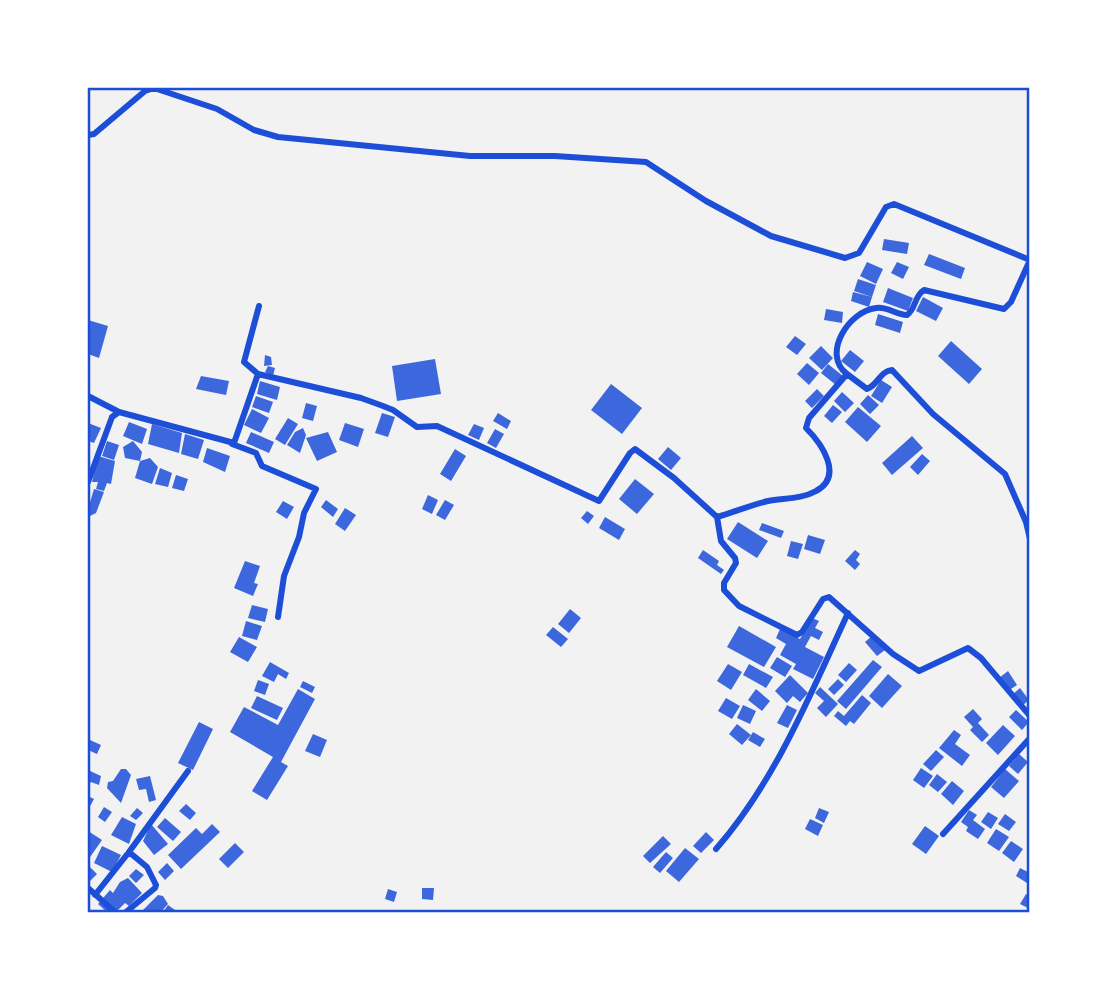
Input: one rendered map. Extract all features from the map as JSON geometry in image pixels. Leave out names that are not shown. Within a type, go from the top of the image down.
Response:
[{"type":"street","points":[[88,135],[94,134],[145,91],[154,88],[217,109],[254,130],[278,137],[470,156],[555,156],[646,162],[706,201],[767,234],[845,258],[859,253],[886,207],[894,204],[1030,260],[1011,302],[1004,309],[924,290],[919,293],[912,311],[907,316],[880,307],[868,310],[847,328],[838,344],[837,362],[839,367],[867,389],[874,386],[887,371],[891,370],[896,374],[933,414],[1005,474],[1026,522],[1030,539]]},
{"type":"street","points":[[259,306],[244,362],[258,374],[360,398],[393,410],[418,427],[437,426],[599,501],[630,453],[637,450],[674,478],[717,517],[722,541],[735,558],[736,563],[724,587],[734,602],[797,635],[825,597],[829,597],[893,654],[919,671],[924,671],[965,648],[970,649],[981,658],[1030,716]]},
{"type":"street","points":[[232,444],[258,374]]},
{"type":"street","points":[[717,517],[766,501],[808,495],[824,485],[829,475],[827,458],[816,438],[806,428],[806,423],[847,374]]},
{"type":"street","points":[[88,396],[119,412],[256,453],[262,466],[316,489],[304,513],[299,537],[285,571],[278,617]]},
{"type":"street","points":[[88,482],[112,417],[119,412]]},
{"type":"street","points":[[716,849],[737,824],[783,754],[848,613]]},
{"type":"street","points":[[943,834],[1030,738]]},
{"type":"street","points":[[95,895],[187,771]]},
{"type":"street","points":[[126,912],[156,885],[146,867],[129,852]]},
{"type":"street","points":[[88,888],[115,912]]},
{"type":"building","points":[[884,239],[909,243],[907,254],[882,250]]},
{"type":"building","points":[[929,254],[965,268],[961,279],[924,265]]},
{"type":"building","points":[[867,262],[883,269],[876,284],[860,276]]},
{"type":"building","points":[[897,262],[909,267],[903,279],[891,273]]},
{"type":"building","points":[[858,279],[876,285],[872,297],[854,291]]},
{"type":"building","points":[[888,288],[913,298],[908,311],[883,302]]},
{"type":"building","points":[[853,292],[872,297],[869,307],[851,301]]},
{"type":"building","points":[[923,297],[943,308],[936,321],[916,311]]},
{"type":"building","points":[[826,309],[843,312],[842,323],[824,320]]},
{"type":"building","points":[[878,314],[903,322],[900,333],[875,325]]},
{"type":"building","points":[[88,320],[108,326],[99,358],[88,354]]},
{"type":"building","points":[[795,336],[806,344],[797,355],[786,347]]},
{"type":"building","points":[[951,341],[982,369],[969,384],[938,356]]},
{"type":"building","points":[[821,346],[833,358],[822,370],[809,358]]},
{"type":"building","points":[[850,350],[864,361],[855,372],[841,361]]},
{"type":"building","points":[[265,355],[271,357],[272,365],[264,366]]},
{"type":"building","points":[[435,359],[441,394],[397,401],[392,366]]},
{"type":"building","points":[[807,363],[819,373],[809,385],[797,374]]},
{"type":"building","points":[[828,364],[843,376],[836,385],[821,373]]},
{"type":"building","points":[[268,366],[275,368],[273,376],[265,372]]},
{"type":"building","points":[[201,376],[229,381],[226,395],[196,389]]},
{"type":"building","points":[[881,380],[892,387],[882,403],[871,396]]},
{"type":"building","points":[[260,381],[280,387],[277,400],[257,394]]},
{"type":"building","points":[[611,384],[642,408],[622,434],[591,410]]},
{"type":"building","points":[[817,389],[824,396],[812,408],[805,401]]},
{"type":"building","points":[[842,392],[854,403],[845,412],[834,401]]},
{"type":"building","points":[[868,395],[879,405],[870,414],[860,404]]},
{"type":"building","points":[[256,396],[273,402],[269,413],[252,407]]},
{"type":"building","points":[[306,403],[317,406],[313,421],[302,418]]},
{"type":"building","points":[[833,405],[842,412],[832,423],[824,416]]},
{"type":"building","points":[[858,407],[881,426],[867,442],[845,422]]},
{"type":"building","points":[[252,409],[269,418],[261,433],[244,425]]},
{"type":"building","points":[[382,413],[395,417],[388,437],[375,433]]},
{"type":"building","points":[[498,413],[511,421],[507,429],[493,421]]},
{"type":"building","points":[[288,418],[298,424],[285,445],[275,439]]},
{"type":"building","points":[[129,422],[147,429],[142,444],[123,436]]},
{"type":"building","points":[[88,423],[101,428],[94,443],[88,441]]},
{"type":"building","points":[[345,423],[364,429],[358,447],[339,440]]},
{"type":"building","points":[[152,424],[182,433],[179,453],[148,444]]},
{"type":"building","points":[[474,424],[484,428],[479,440],[468,435]]},
{"type":"building","points":[[303,428],[306,435],[300,453],[287,445],[295,432]]},
{"type":"building","points":[[495,429],[504,434],[496,448],[487,443]]},
{"type":"building","points":[[251,432],[274,442],[269,453],[246,443]]},
{"type":"building","points":[[328,432],[337,452],[317,461],[306,438]]},
{"type":"building","points":[[185,434],[204,440],[198,459],[181,454]]},
{"type":"building","points":[[912,436],[923,448],[892,475],[882,463]]},
{"type":"building","points":[[107,441],[119,445],[114,460],[102,456]]},
{"type":"building","points":[[133,441],[142,452],[140,461],[125,458],[123,447]]},
{"type":"building","points":[[668,447],[681,458],[671,470],[658,459]]},
{"type":"building","points":[[207,448],[230,456],[225,472],[203,462]]},
{"type":"building","points":[[455,449],[466,456],[451,481],[440,474]]},
{"type":"building","points":[[922,454],[930,461],[918,475],[910,467]]},
{"type":"building","points":[[98,456],[115,461],[111,484],[107,483],[104,491],[96,489],[98,482],[92,482]]},
{"type":"building","points":[[150,458],[158,467],[152,484],[135,478],[140,461]]},
{"type":"building","points":[[160,468],[172,473],[168,487],[155,484]]},
{"type":"building","points":[[176,475],[188,479],[184,491],[172,488]]},
{"type":"building","points":[[635,479],[654,494],[637,514],[619,499]]},
{"type":"building","points":[[94,489],[104,492],[96,513],[88,517],[88,509]]},
{"type":"building","points":[[428,495],[438,500],[432,514],[422,509]]},
{"type":"building","points":[[326,500],[338,509],[333,517],[321,507]]},
{"type":"building","points":[[445,500],[454,505],[445,520],[436,515]]},
{"type":"building","points":[[283,501],[294,507],[287,519],[276,512]]},
{"type":"building","points":[[345,508],[356,515],[345,531],[335,524]]},
{"type":"building","points":[[587,511],[594,516],[588,524],[581,518]]},
{"type":"building","points":[[605,517],[625,529],[619,540],[599,528]]},
{"type":"building","points":[[738,522],[768,541],[757,558],[727,539]]},
{"type":"building","points":[[762,523],[784,531],[781,538],[759,530]]},
{"type":"building","points":[[808,535],[825,540],[820,554],[804,549]]},
{"type":"building","points":[[791,541],[803,544],[798,559],[787,556]]},
{"type":"building","points":[[703,550],[719,561],[717,565],[724,570],[721,574],[698,558]]},
{"type":"building","points":[[855,550],[860,554],[856,560],[860,564],[855,570],[845,561]]},
{"type":"building","points":[[245,561],[260,566],[254,583],[258,584],[253,596],[234,588]]},
{"type":"building","points":[[252,605],[268,609],[265,622],[248,618]]},
{"type":"building","points":[[570,609],[581,618],[569,633],[558,624]]},
{"type":"building","points":[[812,618],[819,621],[815,628],[823,632],[819,640],[811,636],[805,647],[824,657],[813,679],[793,669],[796,664],[780,655],[786,644],[776,638],[780,629],[800,639]]},
{"type":"building","points":[[246,621],[262,626],[257,640],[242,636]]},
{"type":"building","points":[[739,626],[776,647],[764,667],[727,647]]},
{"type":"building","points":[[553,627],[568,639],[561,647],[546,635]]},
{"type":"building","points":[[873,635],[885,650],[877,656],[865,642]]},
{"type":"building","points":[[239,637],[257,647],[248,662],[230,652]]},
{"type":"building","points":[[777,657],[792,666],[785,677],[770,668]]},
{"type":"building","points":[[873,660],[882,667],[846,709],[837,701]]},
{"type":"building","points":[[270,662],[289,673],[286,679],[278,674],[274,682],[262,676]]},
{"type":"building","points":[[849,663],[857,670],[846,682],[838,675]]},
{"type":"building","points":[[728,664],[742,672],[731,690],[717,681]]},
{"type":"building","points":[[749,664],[773,677],[766,688],[743,675]]},
{"type":"building","points":[[1008,671],[1017,685],[1008,691],[999,678]]},
{"type":"building","points":[[888,674],[902,686],[882,708],[869,696]]},
{"type":"building","points":[[790,675],[808,693],[800,702],[793,696],[787,703],[775,691]]},
{"type":"building","points":[[838,679],[844,685],[834,695],[828,689]]},
{"type":"building","points":[[258,680],[269,684],[265,695],[254,691]]},
{"type":"building","points":[[303,681],[315,687],[312,693],[300,687]]},
{"type":"building","points":[[820,687],[838,704],[826,717],[817,708],[824,701],[815,693]]},
{"type":"building","points":[[1020,688],[1029,700],[1022,706],[1013,694]]},
{"type":"building","points":[[298,689],[315,699],[281,762],[288,766],[267,800],[252,791],[273,757],[230,732],[244,707],[278,725]]},
{"type":"building","points":[[756,689],[770,701],[762,711],[748,700]]},
{"type":"building","points":[[862,695],[871,703],[854,724],[850,721],[846,726],[834,716],[838,711],[844,716]]},
{"type":"building","points":[[257,696],[283,708],[277,720],[251,708]]},
{"type":"building","points":[[726,698],[740,706],[732,719],[718,711]]},
{"type":"building","points":[[743,705],[756,711],[750,724],[737,718]]},
{"type":"building","points":[[787,705],[797,710],[788,728],[777,723]]},
{"type":"building","points":[[973,709],[982,719],[978,723],[989,735],[982,742],[970,730],[973,727],[964,717]]},
{"type":"building","points":[[1016,710],[1029,722],[1022,730],[1009,717]]},
{"type":"building","points":[[199,722],[213,729],[193,770],[178,763]]},
{"type":"building","points":[[737,724],[751,735],[742,745],[729,734]]},
{"type":"building","points":[[1003,725],[1015,736],[998,755],[986,743]]},
{"type":"building","points":[[954,730],[961,735],[955,744],[970,755],[962,766],[939,748]]},
{"type":"building","points":[[753,732],[765,739],[760,747],[748,740]]},
{"type":"building","points":[[313,734],[327,740],[320,757],[305,751]]},
{"type":"building","points":[[90,740],[101,745],[97,754],[88,750]]},
{"type":"building","points":[[936,750],[944,757],[931,771],[923,764]]},
{"type":"building","points":[[1019,754],[1028,762],[1018,774],[1009,766]]},
{"type":"building","points":[[921,768],[933,776],[924,788],[913,780]]},
{"type":"building","points":[[121,769],[126,769],[131,775],[121,803],[107,788],[108,782],[113,781]]},
{"type":"building","points":[[1005,769],[1019,781],[1004,798],[991,787]]},
{"type":"building","points":[[88,770],[101,776],[99,785],[91,782],[88,785]]},
{"type":"building","points":[[937,774],[947,782],[938,792],[929,785]]},
{"type":"building","points":[[150,776],[156,800],[149,802],[146,789],[139,790],[136,779]]},
{"type":"building","points":[[952,781],[964,791],[953,805],[941,794]]},
{"type":"building","points":[[88,796],[94,799],[88,810]]},
{"type":"building","points":[[186,804],[196,813],[190,820],[179,811]]},
{"type":"building","points":[[104,807],[112,812],[105,822],[98,817]]},
{"type":"building","points":[[137,808],[143,813],[136,820],[130,816]]},
{"type":"building","points":[[819,808],[829,812],[824,823],[815,818]]},
{"type":"building","points":[[969,810],[977,815],[973,820],[985,829],[978,839],[966,831],[968,827],[961,822]]},
{"type":"building","points":[[988,812],[998,818],[991,829],[981,822]]},
{"type":"building","points":[[1005,814],[1016,822],[1009,831],[998,824]]},
{"type":"building","points":[[122,817],[136,824],[129,844],[111,835]]},
{"type":"building","points":[[165,818],[181,832],[173,841],[157,827]]},
{"type":"building","points":[[810,819],[823,825],[818,836],[805,829]]},
{"type":"building","points":[[151,824],[168,844],[154,855],[143,841]]},
{"type":"building","points":[[212,824],[220,832],[181,869],[168,855],[196,828],[202,834]]},
{"type":"building","points":[[925,826],[939,836],[926,854],[912,844]]},
{"type":"building","points":[[996,829],[1009,837],[999,851],[987,843]]},
{"type":"building","points":[[88,831],[102,840],[88,860]]},
{"type":"building","points":[[706,832],[714,840],[701,853],[693,846]]},
{"type":"building","points":[[663,836],[671,844],[650,863],[643,856]]},
{"type":"building","points":[[1011,841],[1023,849],[1014,862],[1002,853]]},
{"type":"building","points":[[235,843],[244,852],[228,868],[219,859]]},
{"type":"building","points":[[102,846],[121,855],[112,872],[94,863]]},
{"type":"building","points":[[685,848],[699,859],[679,882],[666,871]]},
{"type":"building","points":[[666,852],[673,858],[660,873],[653,867]]},
{"type":"building","points":[[167,863],[174,871],[165,880],[158,872]]},
{"type":"building","points":[[88,865],[97,874],[88,883]]},
{"type":"building","points":[[1020,868],[1030,873],[1027,883],[1016,876]]},
{"type":"building","points":[[136,869],[144,875],[136,883],[129,876]]},
{"type":"building","points":[[128,878],[142,893],[129,906],[125,903],[116,912],[107,912],[98,904],[110,890],[113,893],[120,882]]},
{"type":"building","points":[[422,888],[434,888],[433,900],[422,899]]},
{"type":"building","points":[[388,889],[397,892],[394,902],[385,899]]},
{"type":"building","points":[[1026,894],[1030,896],[1030,909],[1020,904]]},
{"type":"building","points":[[158,895],[163,896],[168,904],[161,912],[141,912]]},
{"type":"building","points":[[168,905],[175,910],[176,912],[163,912]]}]
